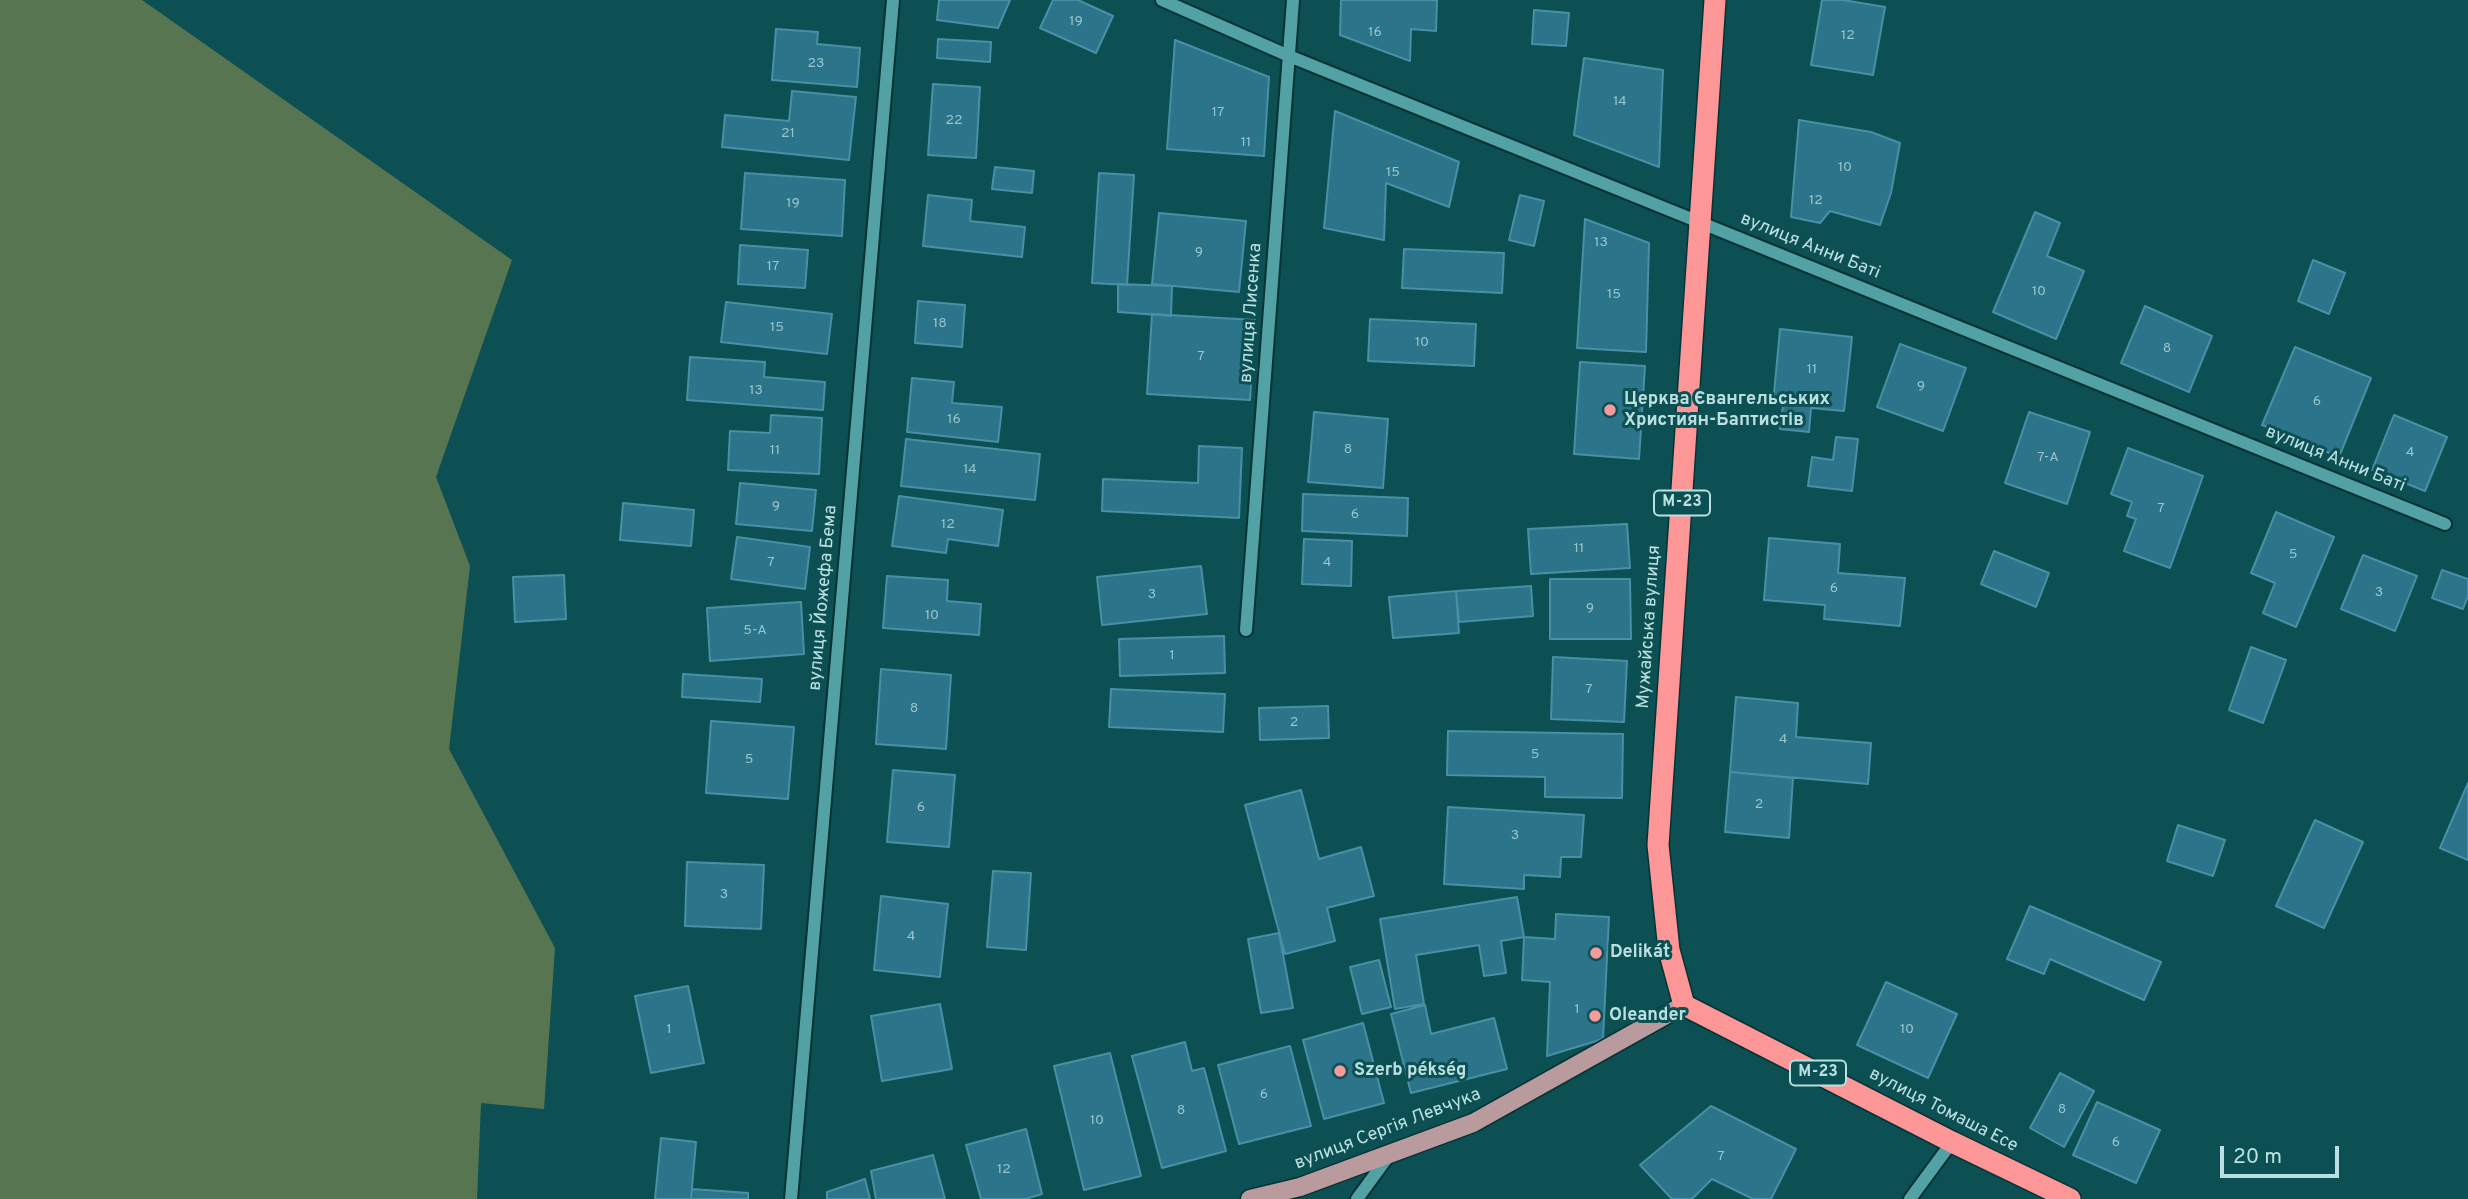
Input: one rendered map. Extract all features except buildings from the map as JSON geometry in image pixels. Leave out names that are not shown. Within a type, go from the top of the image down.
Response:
[{"type":"highway","name":"Мужайська вулиця","points":[[1684,1004],[1669,950],[1658,845],[1716,0]]},
{"type":"highway","name":"вулиця Томаша Есе","points":[[1684,1004],[1952,1142],[2070,1199]]},
{"type":"main road","name":"вулиця Сергія Левчука","points":[[1250,1199],[1300,1188],[1473,1123],[1684,1004]]},
{"type":"street","name":"вулиця Йожефа Бема","points":[[791,1199],[893,0]]},
{"type":"street","name":"вулиця Анни Баті","points":[[1162,0],[1289,56],[2445,524]]},
{"type":"street","name":"вулиця Лисенка","points":[[1246,629],[1293,0]]},
{"type":"street","points":[[1910,1199],[1952,1142]]},
{"type":"street","points":[[1357,1199],[1391,1154]]},
{"type":"green space","points":[[0,0],[142,0],[512,260],[436,477],[470,566],[449,749],[555,948],[544,1109],[481,1103],[477,1199],[0,1199]]},
{"type":"place","name":"Церква Євангельських Християн-Баптистів","points":[[1610,410]]},
{"type":"place","name":"Delikát","points":[[1596,953]]},
{"type":"place","name":"Oleander","points":[[1595,1016]]},
{"type":"place","name":"Szerb pékség","points":[[1340,1071]]}]
